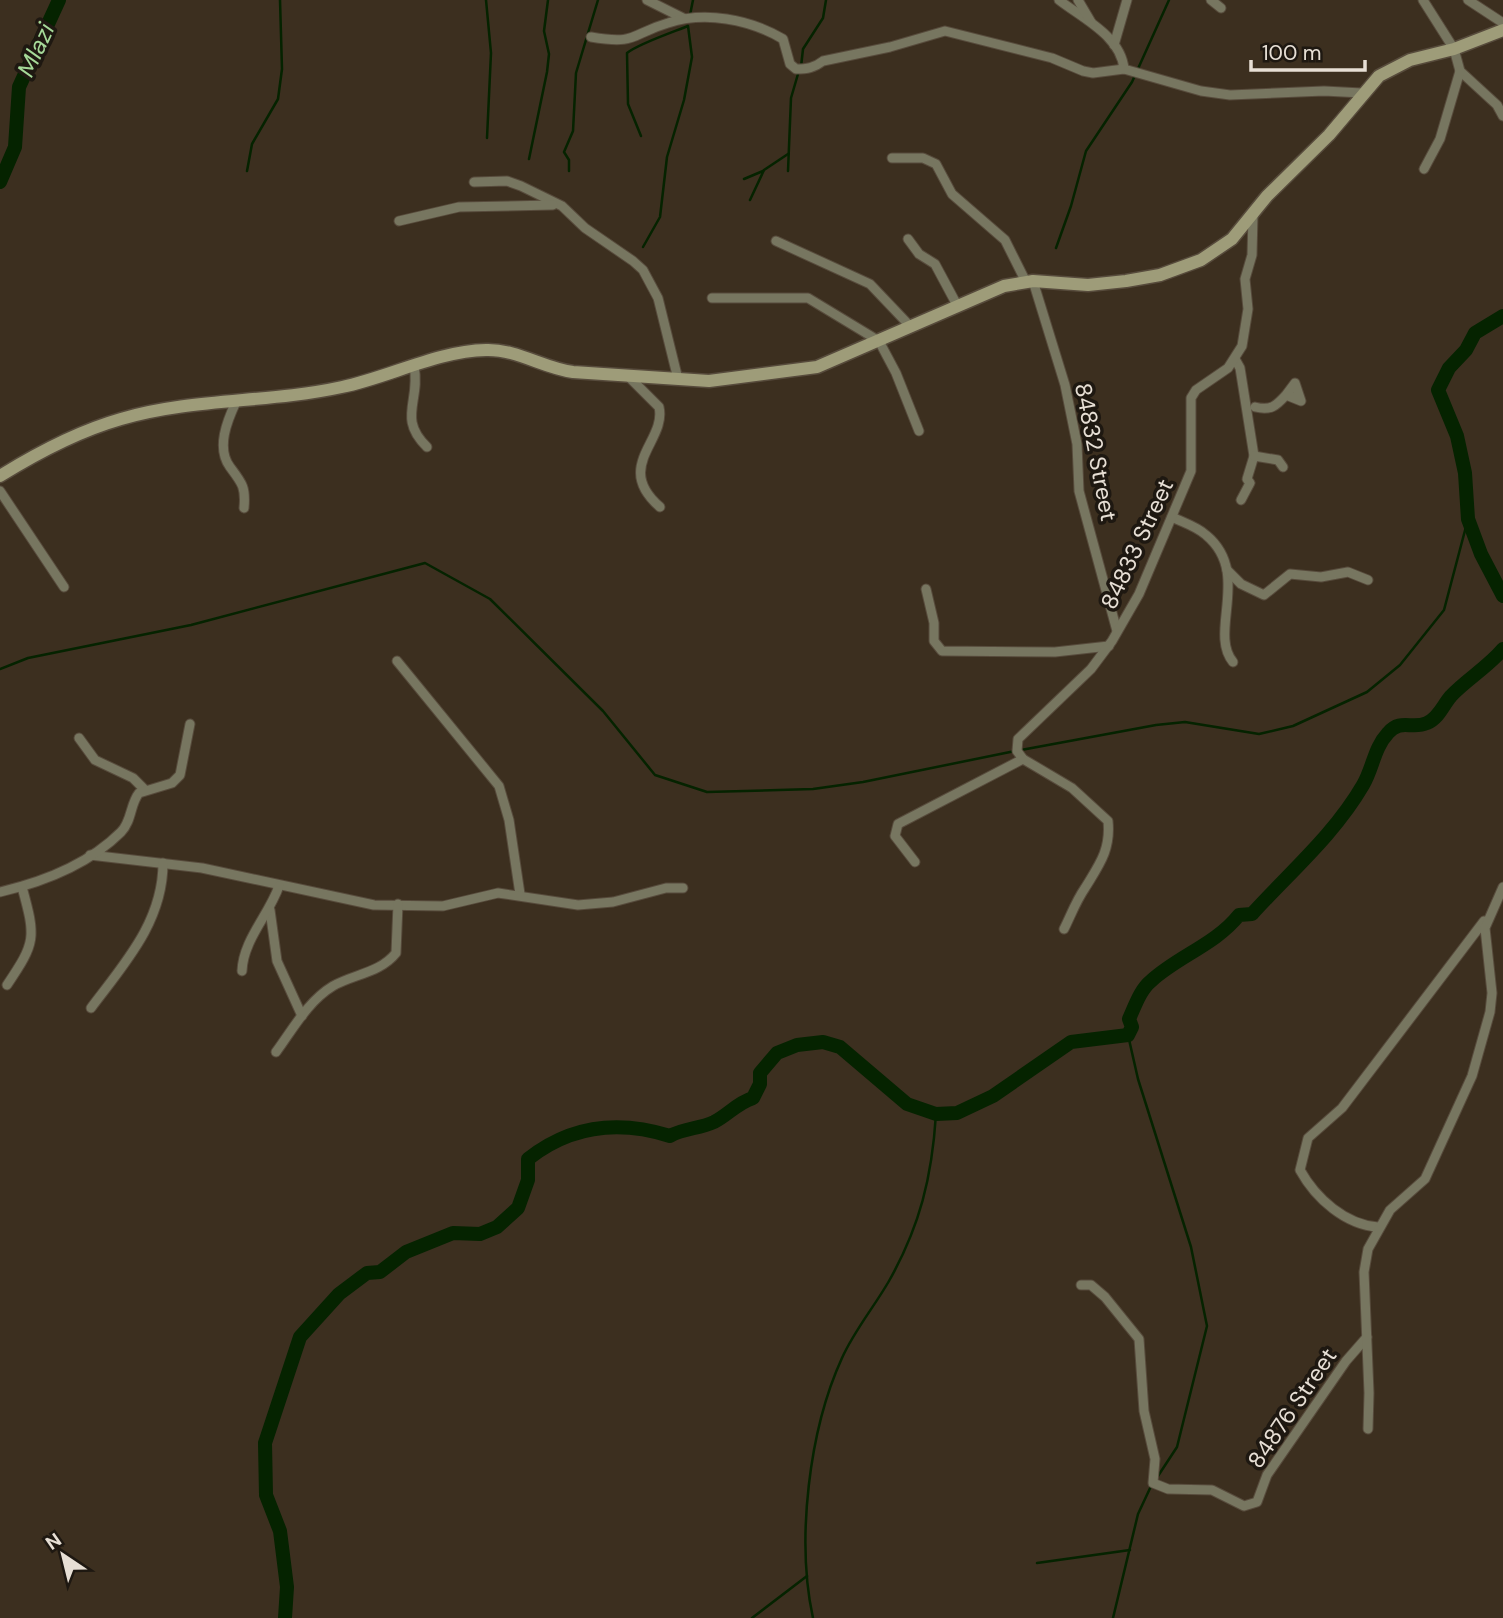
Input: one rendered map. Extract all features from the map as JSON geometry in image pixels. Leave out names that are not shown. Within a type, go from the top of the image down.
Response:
[{"type":"street","points":[[647,0],[684,18]]},
{"type":"street","points":[[1059,0],[1092,24],[1114,45],[1124,69]]},
{"type":"street","points":[[1078,0],[1092,24]]},
{"type":"street","points":[[1114,45],[1127,0]]},
{"type":"street","points":[[1210,0],[1220,8]]},
{"type":"street","points":[[1423,0],[1454,49],[1460,71],[1440,139],[1424,169]]},
{"type":"street","points":[[1468,0],[1503,23]]},
{"type":"street","points":[[591,37],[617,41],[635,39],[662,24],[684,18],[741,22],[783,39],[788,48],[790,64],[796,69],[814,68],[822,61],[890,47],[945,31],[1052,58],[1083,71],[1093,73],[1124,69],[1201,91],[1230,95],[1324,91],[1362,93]]},
{"type":"street","points":[[4,471],[68,439],[120,419],[166,410],[325,391],[469,352],[501,350],[556,370],[709,381],[817,366],[1004,286],[1030,282],[1088,285],[1126,281],[1184,268],[1217,251],[1329,135],[1362,93],[1392,67],[1454,49],[1503,30]]},
{"type":"street","points":[[1460,71],[1497,105],[1503,116]]},
{"type":"street","name":"84832 Street","points":[[892,158],[923,158],[936,164],[952,194],[1005,240],[1030,282],[1065,385],[1077,444],[1079,491],[1117,631]]},
{"type":"street","points":[[474,182],[513,182],[562,206],[585,228],[643,270],[658,298],[678,379]]},
{"type":"street","points":[[399,221],[459,207],[531,204],[562,206]]},
{"type":"street","points":[[1241,500],[1251,482],[1247,479],[1254,456],[1240,368],[1235,359],[1246,328],[1246,270],[1252,255],[1253,215]]},
{"type":"street","points":[[908,239],[919,254],[935,264],[957,305]]},
{"type":"street","points":[[776,241],[870,284],[909,325]]},
{"type":"street","points":[[712,298],[808,298],[878,341],[896,373],[919,431]]},
{"type":"street","name":"84833 Street","points":[[1023,759],[1017,751],[1017,739],[1091,669],[1109,646],[1139,594],[1191,471],[1191,398],[1235,359]]},
{"type":"street","points":[[414,366],[417,387],[410,419],[411,428],[427,447]]},
{"type":"street","points":[[628,376],[659,407],[660,423],[641,461],[644,487],[660,507]]},
{"type":"street","points":[[1255,407],[1276,407],[1286,395]]},
{"type":"street","points":[[1244,397],[1255,407],[1261,418]]},
{"type":"street","points":[[236,402],[224,436],[228,463],[244,486],[244,508]]},
{"type":"street","points":[[1254,456],[1278,460],[1283,467]]},
{"type":"street","points":[[0,491],[64,587]]},
{"type":"street","points":[[1172,517],[1206,534],[1227,570],[1241,584],[1264,595],[1290,574],[1321,577],[1348,572],[1358,573],[1368,580]]},
{"type":"street","points":[[1227,570],[1230,604],[1224,646],[1233,662]]},
{"type":"street","points":[[926,589],[934,623],[934,641],[942,651],[1055,652],[1109,646]]},
{"type":"street","points":[[397,661],[499,786],[508,811],[520,894]]},
{"type":"street","points":[[0,892],[22,887],[72,867],[121,832],[129,819],[136,796],[144,789],[172,783],[180,775],[190,724]]},
{"type":"street","points":[[79,738],[95,760],[133,778],[144,789]]},
{"type":"street","points":[[915,862],[897,840],[894,831],[898,824],[1023,759],[1072,788],[1104,817],[1109,827],[1103,861],[1084,889],[1064,929]]},
{"type":"street","points":[[90,855],[214,870],[352,901],[398,904],[443,906],[498,893],[520,894],[548,902],[578,905],[613,902],[666,888],[682,888]]},
{"type":"street","points":[[91,1008],[146,931],[160,894],[163,863]]},
{"type":"street","points":[[242,971],[244,950],[270,910],[279,886]]},
{"type":"street","points":[[7,985],[24,961],[32,942],[22,887]]},
{"type":"street","points":[[1378,1227],[1360,1226],[1341,1215],[1314,1189],[1300,1170],[1303,1149],[1308,1138],[1342,1108],[1487,917],[1503,887]]},
{"type":"street","points":[[276,1052],[302,1016],[333,986],[391,959],[397,946],[398,904]]},
{"type":"street","points":[[270,910],[277,961],[302,1016]]},
{"type":"street","points":[[1368,1429],[1364,1272],[1368,1249],[1390,1210],[1425,1179],[1472,1076],[1491,1002],[1492,980],[1484,942],[1487,917]]},
{"type":"street","name":"84876 Street","points":[[1081,1285],[1091,1286],[1105,1297],[1139,1339],[1144,1412],[1155,1459],[1153,1483],[1168,1489],[1212,1490],[1244,1506],[1257,1502],[1266,1475],[1367,1336]]},
{"type":"waterway","name":"Mlazi","points":[[0,182],[15,147],[19,87],[59,0]]},
{"type":"waterway","points":[[247,171],[252,144],[278,99],[282,69],[280,0]]},
{"type":"waterway","points":[[486,0],[491,53],[487,138]]},
{"type":"waterway","points":[[529,159],[547,72],[549,54],[544,31],[548,0]]},
{"type":"waterway","points":[[569,171],[569,160],[564,152],[573,131],[576,73],[598,0]]},
{"type":"waterway","points":[[690,15],[693,0]]},
{"type":"waterway","points":[[801,67],[803,49],[823,18],[826,0]]},
{"type":"waterway","points":[[1056,248],[1086,151],[1132,82],[1169,0]]},
{"type":"waterway","points":[[641,136],[628,104],[627,53],[688,26],[692,57],[684,100],[667,157],[660,217],[643,247]]},
{"type":"waterway","points":[[788,171],[791,98],[798,74]]},
{"type":"waterway","points":[[750,200],[764,170],[788,154]]},
{"type":"waterway","points":[[744,179],[763,171]]},
{"type":"waterway","points":[[1503,316],[1475,333],[1466,350],[1449,368],[1438,390],[1457,436],[1465,473],[1468,519],[1481,554],[1503,596]]},
{"type":"waterway","points":[[1021,750],[1185,722],[1259,734],[1293,726],[1367,692],[1400,665],[1444,610],[1468,519]]},
{"type":"waterway","points":[[0,669],[28,658],[191,625],[425,563],[490,599],[603,711],[655,775],[707,792],[813,789],[863,782],[1015,751]]},
{"type":"waterway","points":[[285,1618],[287,1587],[280,1531],[266,1495],[265,1443],[300,1337],[339,1294],[367,1273],[380,1272],[406,1252],[453,1233],[480,1234],[497,1227],[518,1208],[528,1180],[528,1159],[544,1148],[561,1139],[596,1129],[632,1128],[670,1136],[714,1122],[753,1098],[760,1084],[760,1073],[777,1053],[797,1045],[823,1042],[840,1047],[907,1104],[936,1114],[957,1113],[993,1096],[1071,1042],[1128,1035],[1132,1027],[1129,1019],[1147,985],[1173,964],[1219,934],[1239,915],[1252,914],[1325,837],[1363,785],[1388,733],[1397,726],[1422,725],[1431,721],[1451,696],[1503,649]]},
{"type":"waterway","points":[[1128,1035],[1138,1079],[1191,1247],[1207,1326],[1177,1447],[1158,1476]]},
{"type":"waterway","points":[[813,1618],[808,1587],[806,1520],[814,1451],[821,1418],[842,1358],[889,1281],[909,1241],[928,1180],[936,1114]]},
{"type":"waterway","points":[[1113,1618],[1138,1514],[1152,1484]]},
{"type":"waterway","points":[[1037,1563],[1130,1550]]},
{"type":"waterway","points":[[752,1618],[807,1576]]}]
